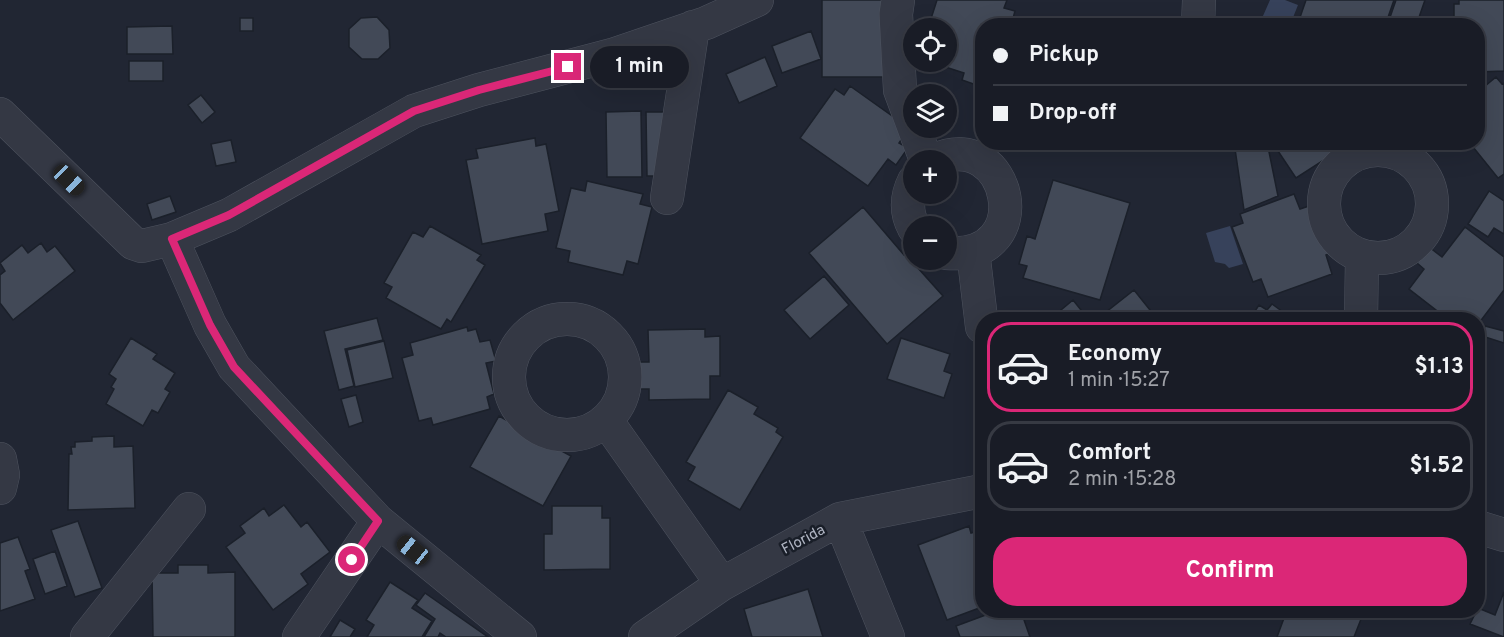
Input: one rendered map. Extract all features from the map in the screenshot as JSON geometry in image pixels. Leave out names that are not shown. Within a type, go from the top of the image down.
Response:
[{"type":"street","points":[[0,114],[133,243],[142,246],[172,239],[229,215],[414,111],[479,90],[612,55],[693,27],[757,0]]},
{"type":"street","points":[[898,0],[896,14],[900,90],[922,150]]},
{"type":"street","points":[[1198,18],[1199,0]]},
{"type":"street","points":[[667,198],[693,27]]},
{"type":"street","points":[[957,157],[976,159],[989,167],[999,178],[1005,191],[1007,206],[1004,221],[997,234],[986,244],[960,252],[978,312]]},
{"type":"street","points":[[172,239],[210,325],[234,367],[378,521],[520,637]]},
{"type":"street","points":[[1361,312],[1362,257]]},
{"type":"street","points":[[606,420],[722,584]]},
{"type":"street","points":[[0,459],[3,475],[0,488]]},
{"type":"street","name":"Florida","points":[[645,637],[722,584],[840,519],[975,492]]},
{"type":"street","points":[[87,637],[189,509]]},
{"type":"street","points":[[840,519],[888,637]]},
{"type":"street","points":[[299,637],[378,521]]},
{"type":"street","points":[[1485,529],[1504,535]]},
{"type":"water","points":[[1270,0],[1285,0],[1298,5],[1293,18],[1262,18]]},
{"type":"water","points":[[1230,226],[1243,264],[1229,268],[1225,264],[1215,262],[1206,233]]},
{"type":"building","points":[[822,0],[887,0],[885,77],[822,77]]},
{"type":"building","points":[[937,0],[1007,0],[1004,8],[1015,11],[1013,18],[975,18],[975,85],[962,80],[964,73],[957,71],[957,18],[931,18]]},
{"type":"building","points":[[1306,0],[1394,0],[1388,18],[1300,18]]},
{"type":"building","points":[[1396,0],[1425,0],[1419,18],[1390,18]]},
{"type":"building","points":[[1459,0],[1504,0],[1504,71],[1485,72],[1485,18],[1454,18],[1454,4],[1459,4]]},
{"type":"building","points":[[377,17],[389,30],[390,48],[378,59],[362,59],[349,47],[349,29],[361,18]]},
{"type":"building","points":[[240,18],[253,18],[253,31],[240,31]]},
{"type":"building","points":[[172,26],[173,54],[127,54],[127,27]]},
{"type":"building","points":[[811,31],[821,59],[782,73],[772,46]]},
{"type":"building","points":[[765,57],[777,86],[739,103],[726,74]]},
{"type":"building","points":[[129,61],[163,61],[163,81],[129,81]]},
{"type":"building","points":[[1496,77],[1502,84],[1504,83],[1504,174],[1498,178],[1475,150],[1485,150],[1485,86]]},
{"type":"building","points":[[850,86],[903,124],[903,137],[899,143],[908,148],[903,150],[903,155],[896,165],[888,159],[868,186],[800,138],[835,89],[844,95]]},
{"type":"building","points":[[201,95],[215,112],[202,123],[188,105]]},
{"type":"building","points":[[641,111],[642,177],[607,177],[606,112]]},
{"type":"building","points":[[646,112],[664,112],[665,176],[647,176]]},
{"type":"building","points":[[535,138],[536,146],[546,144],[559,211],[545,214],[548,231],[482,244],[466,160],[478,158],[476,149]]},
{"type":"building","points":[[231,140],[236,162],[216,166],[211,144]]},
{"type":"building","points":[[1235,150],[1269,150],[1278,196],[1244,210]]},
{"type":"building","points":[[1277,150],[1340,150],[1296,178]]},
{"type":"building","points":[[1053,180],[1130,203],[1100,300],[1023,278],[1027,266],[1019,264],[1027,236],[1035,239]]},
{"type":"building","points":[[587,181],[643,194],[640,204],[652,207],[638,264],[627,261],[623,275],[568,262],[570,251],[556,248],[571,188],[585,191]]},
{"type":"building","points":[[1489,191],[1504,201],[1504,234],[1494,228],[1488,237],[1468,224]]},
{"type":"building","points":[[1294,194],[1300,209],[1309,206],[1320,235],[1327,232],[1334,252],[1326,255],[1332,274],[1268,297],[1261,279],[1253,282],[1232,227],[1243,223],[1240,214]]},
{"type":"building","points":[[170,196],[176,212],[152,220],[147,204]]},
{"type":"building","points":[[863,207],[903,254],[903,270],[920,270],[943,296],[887,344],[809,253]]},
{"type":"building","points":[[430,226],[481,255],[477,260],[485,265],[451,322],[447,319],[441,329],[386,298],[392,287],[384,283],[413,232],[423,237]]},
{"type":"building","points":[[1465,227],[1504,257],[1504,290],[1485,315],[1485,312],[1439,312],[1409,289],[1424,269],[1417,263],[1429,247],[1442,257]]},
{"type":"building","points":[[41,243],[47,252],[55,246],[75,271],[13,320],[0,303],[0,275],[5,271],[0,263],[22,245],[28,253]]},
{"type":"building","points":[[824,276],[849,305],[810,339],[784,310]]},
{"type":"building","points":[[1134,290],[1152,312],[1106,312]]},
{"type":"building","points":[[1073,300],[1083,312],[1059,312]]},
{"type":"building","points":[[1272,304],[1283,312],[1254,312],[1259,305],[1267,310]]},
{"type":"building","points":[[377,318],[383,340],[345,349],[354,386],[339,390],[324,331]]},
{"type":"building","points":[[1485,326],[1504,331],[1504,343],[1485,337]]},
{"type":"building","points":[[467,327],[468,331],[476,329],[480,342],[490,340],[496,361],[486,363],[494,394],[487,397],[490,409],[433,425],[431,418],[419,421],[402,358],[413,355],[410,343]]},
{"type":"building","points":[[705,329],[705,337],[720,336],[720,376],[710,376],[710,399],[649,400],[649,389],[638,389],[638,362],[649,362],[648,330]]},
{"type":"building","points":[[131,338],[157,354],[153,359],[175,373],[165,389],[170,392],[158,413],[152,410],[143,426],[106,404],[114,389],[111,387],[116,379],[109,374]]},
{"type":"building","points":[[901,338],[950,354],[944,371],[952,374],[944,398],[887,379]]},
{"type":"building","points":[[384,341],[393,378],[355,387],[347,350]]},
{"type":"building","points":[[728,390],[758,407],[754,414],[778,428],[776,432],[783,437],[740,510],[688,480],[695,467],[686,462]]},
{"type":"building","points":[[356,395],[363,422],[349,427],[341,399]]},
{"type":"building","points":[[499,416],[524,430],[528,423],[561,441],[556,448],[571,456],[543,506],[470,467]]},
{"type":"building","points":[[114,436],[114,447],[133,446],[135,508],[68,510],[71,447],[75,447],[75,442],[92,441],[92,437]]},
{"type":"building","points":[[284,505],[301,527],[307,522],[330,552],[301,574],[308,584],[273,610],[226,547],[245,533],[240,526],[264,508],[269,516]]},
{"type":"building","points":[[552,506],[602,506],[602,518],[610,518],[610,569],[544,570],[544,534],[552,534]]},
{"type":"building","points":[[78,521],[102,588],[75,597],[51,530]]},
{"type":"building","points":[[969,526],[971,533],[975,532],[975,610],[947,620],[918,545]]},
{"type":"building","points":[[18,537],[30,569],[25,571],[35,599],[0,611],[0,543]]},
{"type":"building","points":[[55,551],[67,586],[45,594],[33,559]]},
{"type":"building","points":[[178,565],[208,565],[208,573],[235,572],[235,637],[153,637],[152,573],[178,573]]},
{"type":"building","points":[[390,582],[418,600],[412,608],[432,621],[422,637],[367,637],[374,625],[366,620]]},
{"type":"building","points":[[808,589],[823,637],[752,637],[744,609]]},
{"type":"building","points":[[1504,592],[1504,637],[1470,624],[1473,618],[1485,618],[1485,611],[1495,615]]},
{"type":"building","points":[[425,593],[488,637],[446,637],[440,633],[438,637],[424,637],[435,619],[416,605]]},
{"type":"building","points":[[978,618],[1023,618],[1030,637],[960,637],[956,626]]},
{"type":"building","points":[[1284,618],[1361,618],[1354,637],[1277,637]]},
{"type":"building","points":[[340,620],[355,629],[350,637],[330,637]]},
{"type":"route","points":[[352,560],[378,521],[234,367],[210,325],[172,239],[229,215],[414,111],[479,90],[568,67]]}]
